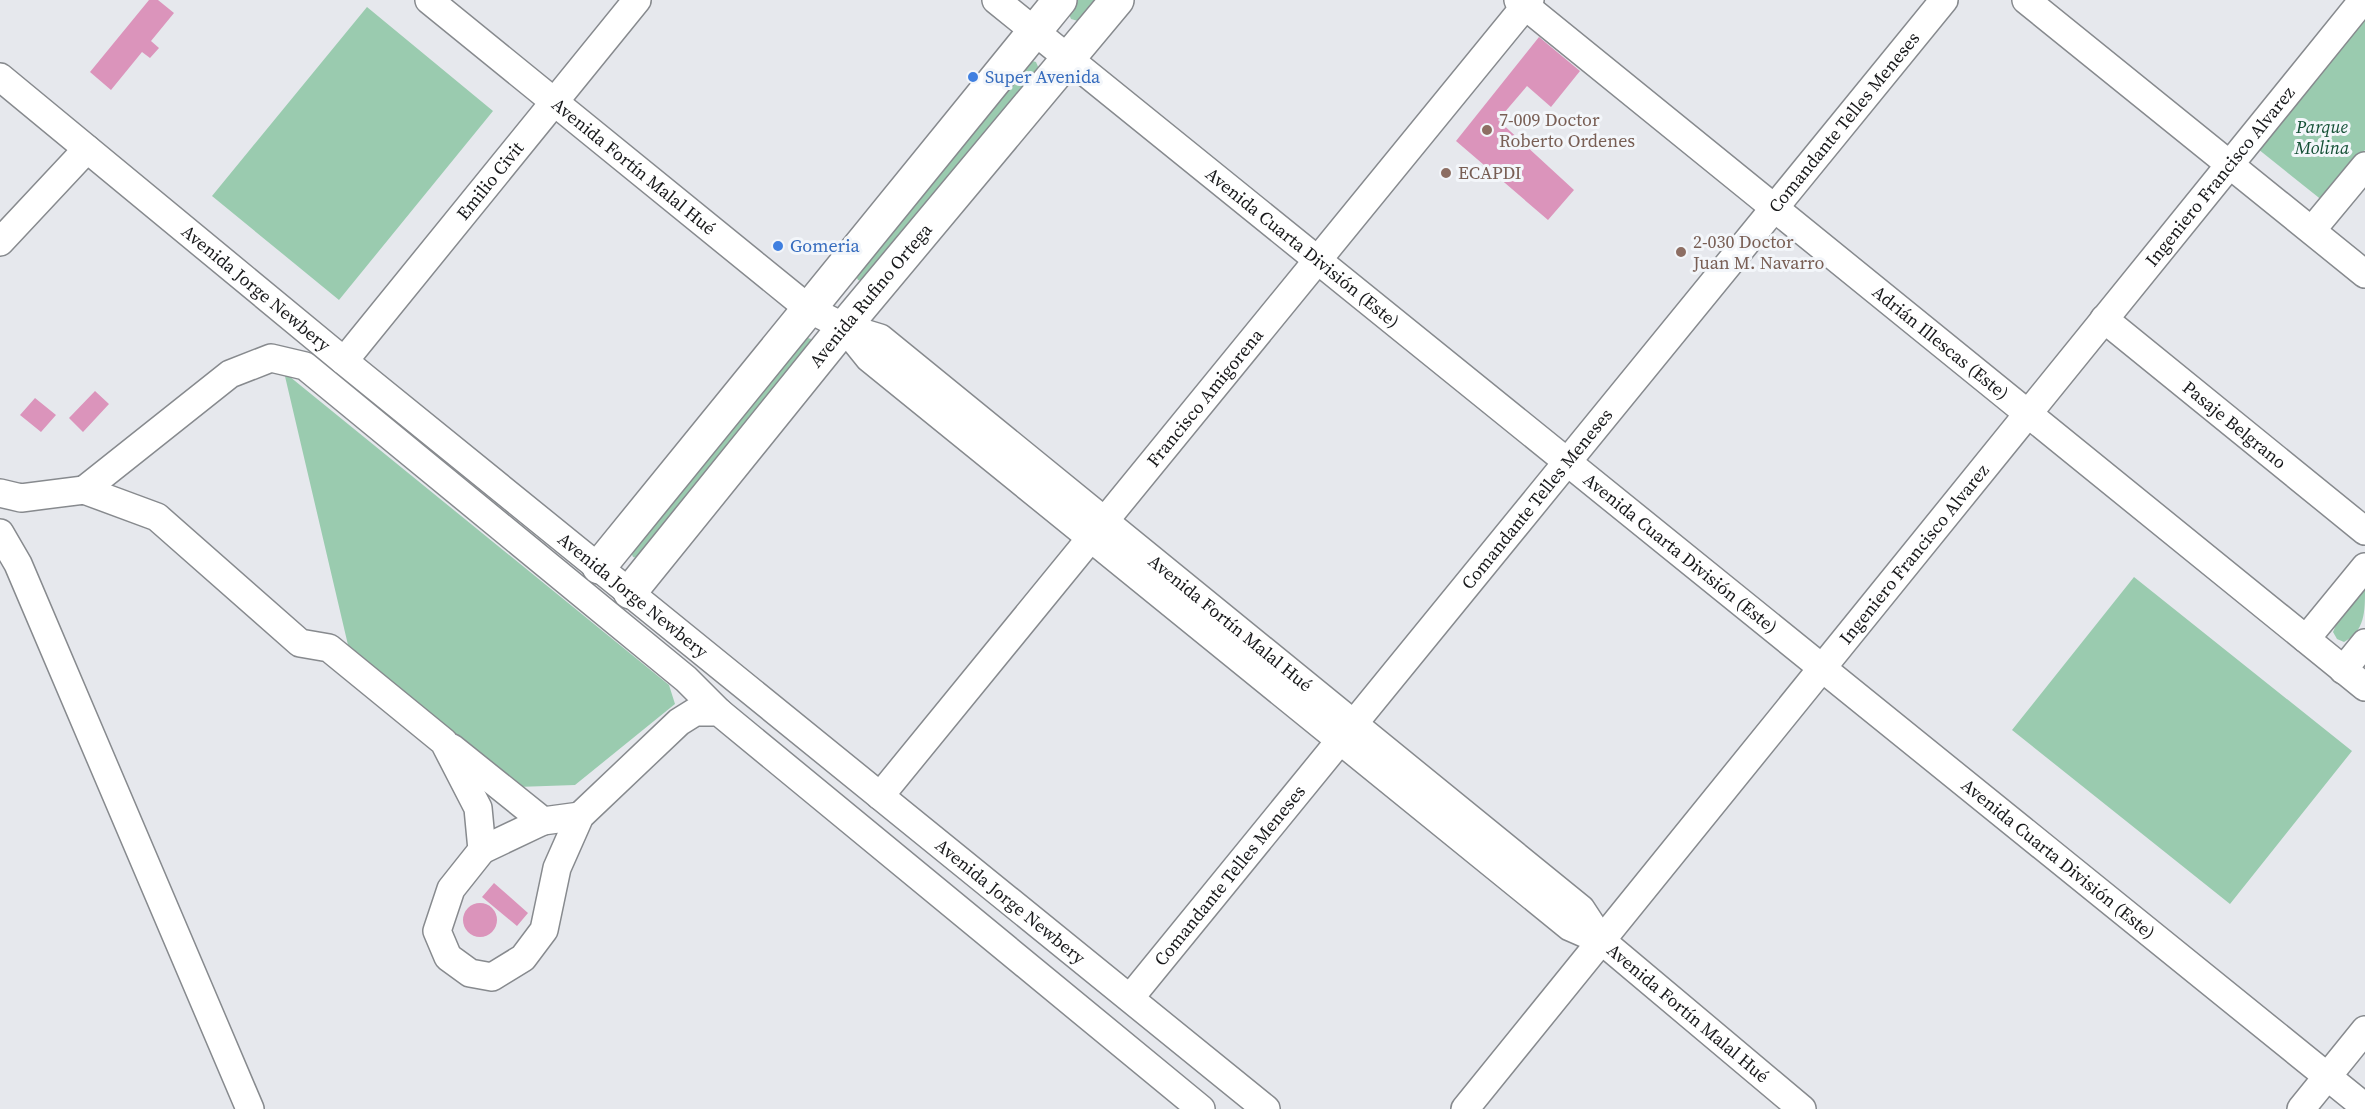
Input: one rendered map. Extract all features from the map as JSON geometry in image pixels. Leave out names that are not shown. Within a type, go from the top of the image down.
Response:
[{"type":"main road","points":[[599,567],[1060,0]]},
{"type":"main road","name":"Avenida Rufino Ortega","points":[[630,592],[844,327],[1117,0]]},
{"type":"street","name":"Avenida Fortín Malal Hué","points":[[429,0],[809,309],[844,327],[880,338],[1098,529],[1347,732],[1581,909],[1602,941],[1802,1109]]},
{"type":"street","name":"Emilio Civit","points":[[344,361],[637,0]]},
{"type":"street","name":"Avenida Cuarta División (Este)","points":[[996,0],[2365,1107]]},
{"type":"street","name":"Comandante Telles Meneses","points":[[1130,998],[1944,0]]},
{"type":"street","points":[[2026,0],[2365,274]]},
{"type":"street","name":"Ingeniero Francisco Alvarez","points":[[1465,1109],[2363,0]]},
{"type":"street","name":"Adrián Illescas (Este)","points":[[1524,2],[1774,208],[2365,687]]},
{"type":"street","name":"Francisco Amigorena","points":[[880,796],[1318,260],[1524,2]]},
{"type":"street","name":"Avenida Jorge Newbery","points":[[0,77],[344,361],[1266,1109]]},
{"type":"street","points":[[0,242],[87,149]]},
{"type":"street","points":[[2312,230],[2365,166]]},
{"type":"street","name":"Pasaje Belgrano","points":[[2104,319],[2365,531]]},
{"type":"street","points":[[84,489],[230,374],[271,358],[305,366],[686,679],[718,712],[1201,1109]]},
{"type":"street","points":[[0,494],[21,498],[84,489],[157,517],[300,643],[329,648],[543,821]]},
{"type":"street","points":[[0,533],[18,564],[250,1109]]},
{"type":"street","points":[[2306,639],[2365,567]]},
{"type":"street","points":[[2343,670],[2365,643]]},
{"type":"street","points":[[580,816],[543,821],[482,850],[451,889],[437,932],[448,957],[470,973],[492,977],[523,958],[544,930],[557,868],[580,816],[679,723],[695,712],[718,712]]},
{"type":"street","points":[[444,742],[478,808],[482,850]]},
{"type":"street","points":[[2301,1109],[2365,1030]]},
{"type":"green space","points":[[1075,0],[1098,0],[1084,18],[1078,21],[1071,19],[1068,12]]},
{"type":"green space","points":[[367,7],[493,111],[339,300],[212,196]]},
{"type":"green space","name":"Parque Molina","points":[[2365,18],[2365,150],[2323,201],[2258,149]]},
{"type":"green space","points":[[1029,60],[1036,62],[1039,69],[865,282],[858,280],[855,274]]},
{"type":"green space","points":[[805,337],[811,339],[814,345],[640,559],[633,557],[630,550]]},
{"type":"green space","points":[[284,372],[669,685],[675,704],[575,785],[517,787],[348,645]]},
{"type":"green space","points":[[2134,577],[2352,751],[2230,904],[2012,730]]},
{"type":"green space","points":[[2365,589],[2364,613],[2360,626],[2351,638],[2344,642],[2337,639],[2333,632],[2336,625]]},
{"type":"building","points":[[149,0],[158,0],[174,13],[151,41],[159,48],[150,58],[142,52],[111,90],[90,72]]},
{"type":"building","name":"7-009 Doctor Roberto Ordenes","points":[[1539,37],[1580,71],[1551,107],[1527,86],[1498,120],[1574,190],[1548,220],[1456,141]]},
{"type":"building","points":[[95,391],[109,404],[83,432],[69,418]]},
{"type":"building","points":[[35,398],[56,415],[41,432],[20,415]]},
{"type":"building","points":[[494,883],[528,913],[517,926],[482,897]]},
{"type":"building","points":[[480,903],[492,908],[497,920],[492,932],[480,937],[468,932],[463,920],[468,908]]},
{"type":"place","name":"Super Avenida","points":[[973,77]]},
{"type":"place","name":"7-009 Doctor Roberto Ordenes","points":[[1487,130]]},
{"type":"place","name":"ECAPDI","points":[[1446,173]]},
{"type":"place","name":"Gomeria","points":[[778,246]]},
{"type":"place","name":"2-030 Doctor Juan M. Navarro","points":[[1681,252]]}]
